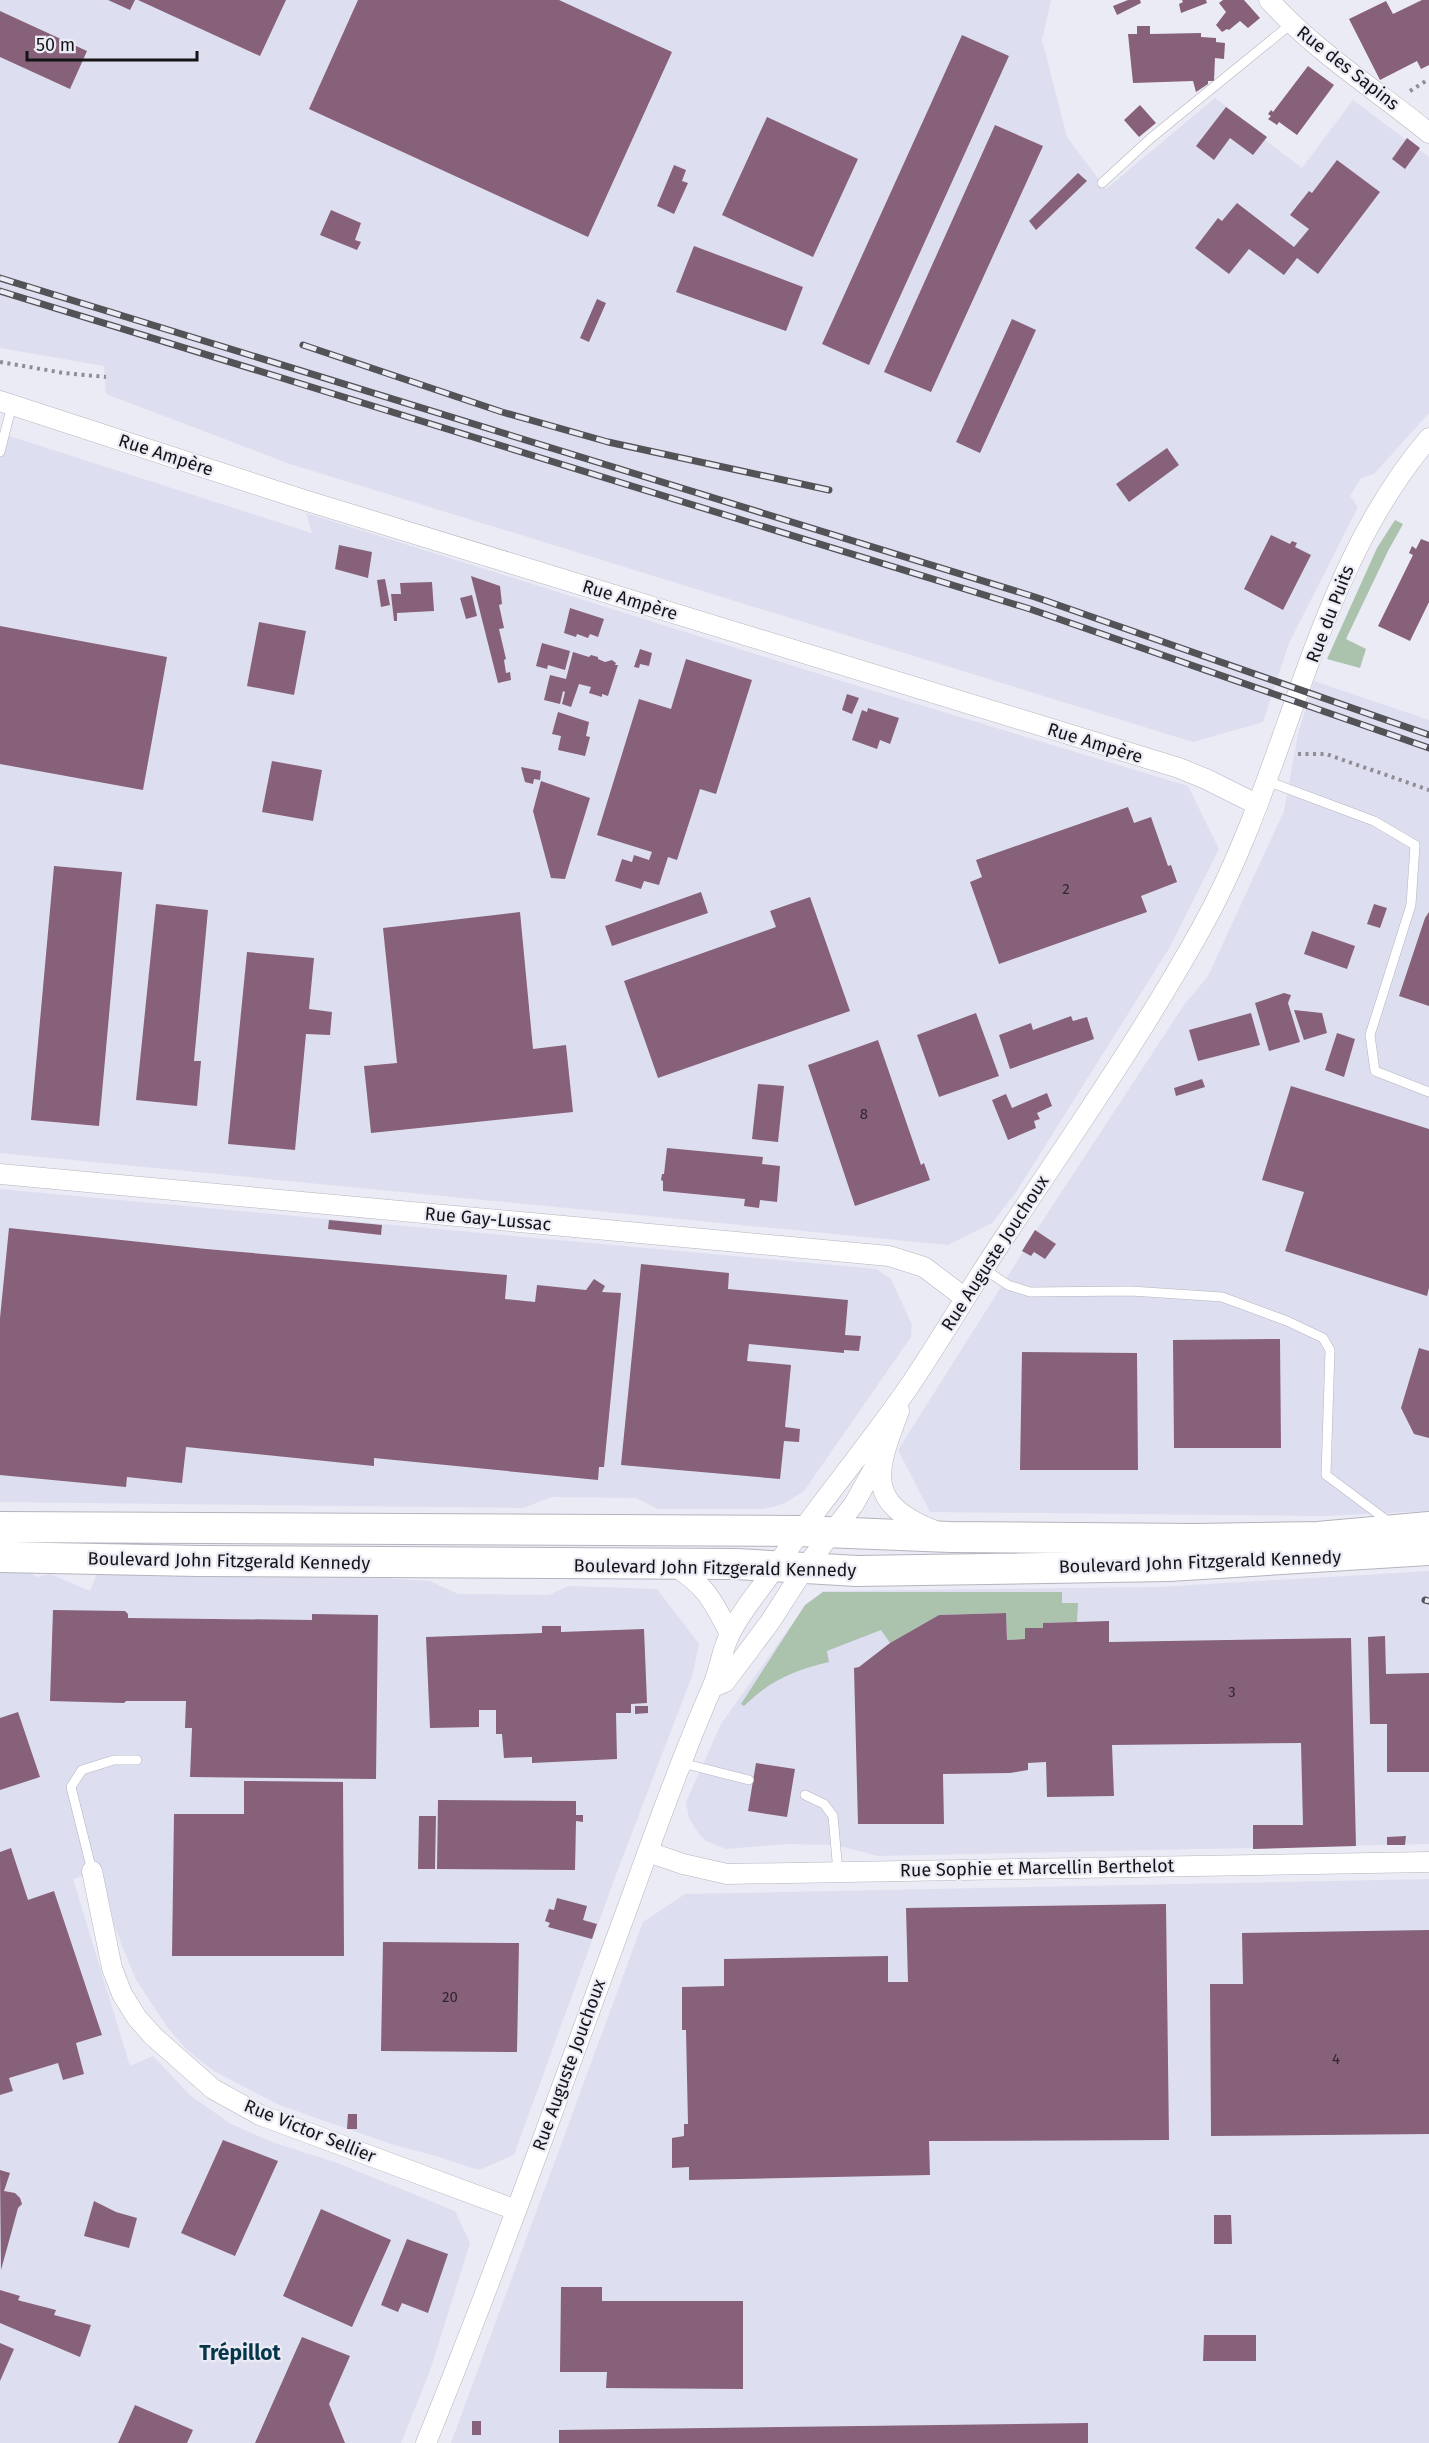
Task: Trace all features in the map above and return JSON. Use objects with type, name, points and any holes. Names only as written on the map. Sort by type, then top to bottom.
[{"type":"main road","name":"Boulevard John Fitzgerald Kennedy","points":[[0,1527],[799,1531],[950,1537],[1229,1538],[1318,1537],[1415,1529]]},
{"type":"main road","name":"Boulevard John Fitzgerald Kennedy","points":[[0,1557],[198,1561],[736,1564],[857,1571],[1169,1566],[1429,1550]]},
{"type":"street","name":"Rue des Sapins","points":[[1269,0],[1291,24],[1334,60],[1429,133]]},
{"type":"street","name":"Rue Ampère","points":[[6,403],[304,500],[1179,768],[1206,778],[1258,805]]},
{"type":"street","name":"Rue du Puits","points":[[1258,805],[1334,598],[1360,541],[1404,471],[1429,438]]},
{"type":"street","name":"Rue Auguste Jouchoux","points":[[426,2443],[516,2210],[648,1852],[713,1687],[730,1634],[799,1531],[907,1388],[964,1298],[1141,1032],[1205,924],[1241,849],[1258,805]]},
{"type":"street","name":"Rue Gay-Lussac","points":[[0,1174],[889,1256],[924,1267],[964,1298]]},
{"type":"street","points":[[907,1388],[884,1450],[879,1482],[890,1505],[898,1513],[916,1524],[950,1537]]},
{"type":"street","name":"Rue Auguste Jouchoux","points":[[713,1687],[725,1682],[775,1614],[804,1569],[854,1504],[884,1450]]},
{"type":"street","points":[[673,1565],[706,1590],[730,1634]]},
{"type":"street","name":"Rue Sophie et Marcellin Berthelot","points":[[648,1852],[683,1864],[727,1874],[1429,1862]]},
{"type":"street","name":"Rue Victor Sellier","points":[[92,1870],[112,1968],[122,1994],[137,2018],[153,2036],[213,2089],[260,2115],[516,2210]]},
{"type":"lane","points":[[1102,183],[1151,138],[1291,24]]},
{"type":"lane","points":[[0,452],[6,403]]},
{"type":"lane","points":[[1267,781],[1374,821],[1414,845],[1411,905],[1370,1035],[1376,1071],[1429,1092]]},
{"type":"lane","points":[[984,1269],[1008,1285],[1030,1292],[1131,1292],[1222,1297],[1287,1321],[1323,1338],[1330,1350],[1326,1475],[1415,1529]]},
{"type":"lane","points":[[92,1870],[71,1787],[82,1770],[114,1760],[136,1760]]},
{"type":"lane","points":[[682,1763],[749,1780]]},
{"type":"lane","points":[[805,1795],[824,1804],[833,1816],[838,1872]]},
{"type":"path","points":[[1401,99],[1429,79]]},
{"type":"path","points":[[0,362],[64,373],[106,377]]},
{"type":"path","points":[[1291,754],[1326,754],[1429,790]]},
{"type":"shaded area","points":[[0,0],[1051,0],[1042,40],[1067,137],[1106,189],[1215,98],[1267,137],[1265,140],[1302,168],[1353,100],[1429,157],[1429,413],[1374,474],[1361,478],[1350,496],[1358,507],[1289,643],[1263,722],[1193,742],[290,464],[106,394],[104,366],[0,348]]},
{"type":"shaded area","points":[[0,433],[312,533],[306,513],[864,688],[1188,786],[1219,849],[1170,947],[1016,1192],[992,1223],[948,1245],[0,1153]]},
{"type":"shaded area","points":[[1314,681],[1429,720],[1429,1511],[1327,1516],[930,1512],[898,1450],[1047,1214],[1184,1005],[1208,976],[1284,811],[1298,734]]},
{"type":"shaded area","points":[[0,1189],[876,1269],[891,1279],[912,1325],[911,1337],[804,1491],[785,1503],[773,1507],[658,1509],[636,1498],[552,1497],[523,1508],[0,1502]]},
{"type":"shaded area","points":[[0,1570],[26,1571],[37,1577],[50,1574],[90,1591],[97,1573],[367,1577],[430,1581],[458,1594],[549,1595],[568,1586],[657,1589],[699,1644],[692,1676],[617,1872],[514,2155],[479,2170],[394,2145],[279,2105],[214,2071],[187,2050],[167,2027],[135,1978],[114,1925],[102,1870],[73,1879],[130,2066],[153,2056],[191,2096],[231,2124],[272,2142],[340,2164],[455,2211],[470,2243],[430,2371],[401,2443],[0,2443]]},
{"type":"shaded area","points":[[1429,1571],[1429,1844],[878,1856],[836,1845],[785,1844],[726,1849],[706,1841],[689,1818],[686,1802],[721,1724],[802,1610],[823,1591],[1158,1587]]},
{"type":"shaded area","points":[[1429,1879],[1429,2443],[451,2443],[643,1922],[685,1894]]},
{"type":"green space","points":[[1395,520],[1403,524],[1346,639],[1366,649],[1360,668],[1327,659],[1377,548]]},
{"type":"green space","points":[[823,1592],[1062,1592],[1062,1603],[1078,1603],[1077,1622],[1043,1623],[1043,1628],[1025,1628],[1025,1639],[1007,1640],[1006,1613],[939,1615],[890,1643],[881,1630],[827,1651],[829,1662],[783,1677],[744,1706],[741,1704],[805,1605]]},
{"type":"building","points":[[108,0],[135,0],[130,10]]},
{"type":"building","points":[[138,0],[286,0],[260,56]]},
{"type":"building","points":[[358,0],[559,0],[672,52],[588,237],[309,109]]},
{"type":"building","points":[[1128,0],[1140,0],[1141,3],[1117,15],[1113,6]]},
{"type":"building","points":[[1182,0],[1206,0],[1207,3],[1181,13],[1179,4],[1183,2]]},
{"type":"building","points":[[1223,0],[1244,0],[1260,18],[1248,28],[1240,21],[1229,30],[1222,32],[1216,25],[1226,12],[1219,3]]},
{"type":"building","points":[[1422,0],[1429,0],[1429,65],[1421,69],[1417,61],[1380,80],[1349,19],[1386,1],[1393,14]]},
{"type":"building","points":[[0,11],[87,51],[70,89],[0,57]]},
{"type":"building","points":[[1137,26],[1150,26],[1150,34],[1201,33],[1201,37],[1216,38],[1216,42],[1225,43],[1224,59],[1215,58],[1214,81],[1208,81],[1208,84],[1196,92],[1193,81],[1133,83],[1128,34],[1137,34]]},
{"type":"building","points":[[962,35],[1009,56],[869,365],[822,344]]},
{"type":"building","points":[[1308,66],[1334,85],[1297,135],[1279,122],[1277,125],[1268,119],[1271,116],[1268,114],[1271,110],[1273,112]]},
{"type":"building","points":[[1140,105],[1156,123],[1139,137],[1124,120]]},
{"type":"building","points":[[1226,107],[1267,137],[1253,155],[1230,138],[1214,160],[1196,146]]},
{"type":"building","points":[[767,117],[858,159],[813,257],[722,215]]},
{"type":"building","points":[[995,125],[1043,146],[931,392],[884,372]]},
{"type":"building","points":[[1407,138],[1420,148],[1405,169],[1392,159]]},
{"type":"building","points":[[1337,160],[1380,192],[1318,274],[1297,258],[1284,275],[1249,249],[1229,274],[1195,248],[1218,218],[1222,221],[1237,203],[1294,247],[1309,229],[1290,215],[1309,191],[1312,193]]},
{"type":"building","points":[[674,165],[686,170],[682,181],[688,183],[674,214],[657,206]]},
{"type":"building","points":[[1078,173],[1087,181],[1036,230],[1029,221]]},
{"type":"building","points":[[331,210],[361,223],[355,240],[361,242],[357,250],[320,235]]},
{"type":"building","points":[[694,246],[803,287],[786,331],[676,292]]},
{"type":"building","points":[[597,299],[606,303],[589,342],[580,338]]},
{"type":"building","points":[[1012,319],[1036,330],[980,453],[956,442]]},
{"type":"building","points":[[1167,448],[1179,465],[1129,502],[1116,484]]},
{"type":"building","points":[[1271,535],[1290,544],[1292,541],[1297,543],[1295,547],[1311,555],[1283,610],[1244,589]]},
{"type":"building","points":[[1421,539],[1429,542],[1429,602],[1410,641],[1378,626],[1413,555],[1409,553],[1412,546],[1416,549]]},
{"type":"building","points":[[339,545],[372,552],[368,578],[335,569]]},
{"type":"building","points":[[471,576],[500,586],[502,604],[499,605],[504,628],[499,629],[506,659],[504,660],[506,673],[510,672],[511,680],[498,683]]},
{"type":"building","points":[[385,579],[390,605],[381,607],[377,580]]},
{"type":"building","points":[[432,582],[434,611],[397,613],[397,621],[394,621],[391,594],[401,594],[400,583]]},
{"type":"building","points":[[472,595],[477,616],[466,619],[460,598]]},
{"type":"building","points":[[570,608],[604,619],[598,637],[590,634],[588,638],[577,634],[576,637],[564,633]]},
{"type":"building","points":[[259,622],[306,631],[294,695],[247,686]]},
{"type":"building","points":[[0,626],[167,657],[143,790],[0,764]]},
{"type":"building","points":[[542,643],[570,651],[565,670],[548,665],[547,669],[536,666]]},
{"type":"building","points":[[640,649],[652,653],[649,666],[640,664],[639,668],[634,667]]},
{"type":"building","points":[[573,652],[598,657],[605,662],[612,660],[616,663],[615,665],[618,665],[608,696],[602,694],[602,697],[589,693],[591,687],[579,684],[571,707],[562,704],[565,692],[563,691],[560,704],[544,700],[550,675],[566,679]]},
{"type":"building","points":[[686,659],[752,680],[716,794],[700,789],[677,860],[668,857],[659,885],[644,881],[641,889],[615,881],[622,859],[632,862],[634,855],[649,860],[652,852],[597,835],[639,699],[671,709]]},
{"type":"building","points":[[847,694],[859,698],[852,714],[842,710]]},
{"type":"building","points":[[868,708],[899,718],[890,744],[880,740],[877,749],[852,740],[862,710],[867,712]]},
{"type":"building","points":[[558,712],[589,722],[586,736],[590,737],[585,756],[558,750],[561,736],[552,734]]},
{"type":"building","points":[[272,761],[322,770],[313,821],[262,812]]},
{"type":"building","points":[[521,767],[541,771],[540,780],[534,779],[533,784],[525,782]]},
{"type":"building","points":[[541,781],[590,798],[565,879],[551,878],[533,811]]},
{"type":"building","points":[[1128,807],[1134,823],[1151,817],[1168,866],[1171,865],[1177,882],[1141,896],[1147,912],[999,964],[970,882],[982,877],[976,860]]},
{"type":"building","points":[[54,866],[122,872],[99,1126],[31,1120]]},
{"type":"building","points":[[701,892],[708,913],[612,946],[605,926]]},
{"type":"building","points":[[810,897],[850,1011],[658,1078],[624,981],[776,927],[770,911]]},
{"type":"building","points":[[156,904],[208,910],[194,1061],[201,1061],[197,1106],[136,1100]]},
{"type":"building","points":[[1374,904],[1387,908],[1380,928],[1367,924]]},
{"type":"building","points":[[520,912],[533,1049],[566,1045],[573,1112],[371,1133],[364,1066],[397,1063],[383,928]]},
{"type":"building","points":[[1429,912],[1429,1006],[1399,996]]},
{"type":"building","points":[[1312,931],[1355,946],[1347,969],[1304,954]]},
{"type":"building","points":[[247,952],[314,958],[309,1009],[332,1012],[330,1035],[306,1034],[295,1150],[228,1144]]},
{"type":"building","points":[[1284,993],[1291,995],[1288,1003],[1300,1042],[1269,1051],[1255,1003]]},
{"type":"building","points":[[1294,1010],[1322,1013],[1327,1033],[1304,1040]]},
{"type":"building","points":[[976,1013],[999,1076],[939,1097],[917,1035]]},
{"type":"building","points":[[1251,1013],[1260,1045],[1198,1061],[1189,1030]]},
{"type":"building","points":[[1071,1016],[1073,1021],[1087,1017],[1094,1039],[1010,1069],[999,1035],[1031,1023],[1033,1030]]},
{"type":"building","points":[[1337,1033],[1355,1039],[1344,1077],[1325,1070]]},
{"type":"building","points":[[878,1040],[921,1165],[924,1163],[930,1180],[855,1206],[808,1065]]},
{"type":"building","points":[[1202,1079],[1205,1087],[1176,1096],[1174,1088]]},
{"type":"building","points":[[758,1084],[784,1086],[778,1142],[752,1139]]},
{"type":"building","points":[[1291,1086],[1429,1129],[1429,1288],[1427,1296],[1285,1251],[1304,1192],[1262,1180]]},
{"type":"building","points":[[1047,1093],[1052,1106],[1037,1113],[1040,1119],[1034,1121],[1036,1128],[1008,1140],[992,1100],[1006,1094],[1012,1108]]},
{"type":"building","points":[[667,1148],[763,1157],[762,1164],[780,1166],[777,1202],[760,1200],[759,1208],[744,1206],[745,1199],[663,1191],[661,1180],[664,1174]]},
{"type":"building","points":[[329,1220],[382,1225],[381,1235],[328,1229]]},
{"type":"building","points":[[9,1228],[206,1249],[507,1275],[505,1299],[535,1302],[537,1285],[586,1290],[594,1279],[605,1286],[602,1292],[621,1293],[604,1467],[599,1467],[598,1480],[374,1458],[374,1466],[186,1447],[182,1483],[127,1477],[126,1487],[0,1475],[0,1318]]},
{"type":"building","points":[[1035,1230],[1056,1244],[1045,1259],[1034,1252],[1031,1256],[1022,1251]]},
{"type":"building","points":[[641,1264],[729,1273],[728,1289],[848,1300],[845,1335],[861,1336],[859,1351],[844,1350],[844,1353],[749,1344],[747,1361],[791,1365],[785,1427],[800,1429],[799,1442],[784,1441],[780,1479],[621,1465]]},
{"type":"building","points":[[1280,1339],[1281,1448],[1174,1448],[1173,1340]]},
{"type":"building","points":[[1419,1348],[1429,1351],[1429,1438],[1414,1434],[1401,1408]]},
{"type":"building","points":[[1022,1352],[1137,1353],[1138,1470],[1020,1470]]},
{"type":"building","points":[[53,1610],[125,1611],[128,1618],[312,1620],[312,1614],[378,1615],[376,1779],[190,1777],[192,1728],[185,1728],[186,1701],[126,1701],[124,1703],[50,1701]]},
{"type":"building","points":[[1006,1613],[1007,1640],[1025,1639],[1025,1628],[1043,1628],[1043,1623],[1109,1621],[1109,1642],[1351,1638],[1356,1846],[1253,1849],[1253,1825],[1303,1825],[1301,1743],[1112,1745],[1114,1796],[1047,1797],[1046,1762],[1028,1763],[1028,1770],[1010,1773],[943,1774],[944,1824],[858,1824],[854,1668],[859,1667],[890,1643],[939,1615]]},
{"type":"building","points":[[542,1626],[561,1626],[561,1632],[644,1629],[647,1703],[631,1704],[631,1713],[616,1713],[617,1759],[532,1763],[532,1757],[504,1758],[502,1734],[496,1734],[496,1710],[479,1710],[479,1727],[430,1728],[426,1637],[542,1633]]},
{"type":"building","points":[[1385,1636],[1386,1674],[1429,1673],[1429,1772],[1387,1772],[1387,1724],[1370,1724],[1368,1637]]},
{"type":"building","points":[[635,1706],[648,1706],[648,1713],[635,1714]]},
{"type":"building","points":[[18,1712],[40,1777],[0,1790],[0,1718]]},
{"type":"building","points":[[756,1763],[795,1769],[787,1817],[748,1811]]},
{"type":"building","points":[[244,1781],[343,1782],[344,1956],[172,1956],[174,1814],[244,1814]]},
{"type":"building","points":[[438,1800],[576,1801],[576,1815],[583,1815],[583,1822],[576,1821],[575,1870],[437,1869]]},
{"type":"building","points":[[419,1816],[436,1816],[435,1869],[418,1869]]},
{"type":"building","points":[[1406,1836],[1405,1845],[1387,1845],[1387,1837]]},
{"type":"building","points":[[11,1848],[28,1900],[54,1891],[102,2035],[76,2043],[84,2074],[63,2080],[58,2063],[9,2078],[13,2091],[0,2095],[0,1852]]},
{"type":"building","points":[[557,1898],[587,1906],[583,1920],[597,1924],[592,1939],[548,1927],[550,1923],[545,1921],[549,1909],[554,1910]]},
{"type":"building","points":[[1166,1904],[1169,2140],[929,2141],[930,2175],[689,2180],[689,2167],[672,2168],[672,2138],[684,2136],[684,2124],[688,2124],[686,2030],[682,2030],[682,1987],[724,1986],[724,1959],[888,1956],[888,1982],[908,1982],[906,1908]]},
{"type":"building","points":[[1429,1930],[1429,2134],[1211,2136],[1210,1984],[1243,1984],[1242,1933]]},
{"type":"building","points":[[383,1942],[519,1943],[517,2052],[381,2051]]},
{"type":"building","points":[[348,2114],[357,2114],[357,2129],[347,2129]]},
{"type":"building","points":[[223,2140],[278,2161],[235,2256],[181,2233]]},
{"type":"building","points":[[0,2170],[10,2173],[4,2191],[15,2193],[22,2204],[18,2208],[1,2270]]},
{"type":"building","points":[[94,2201],[116,2212],[137,2218],[129,2248],[84,2236]]},
{"type":"building","points":[[321,2209],[391,2240],[352,2327],[283,2296]]},
{"type":"building","points":[[1214,2215],[1231,2215],[1232,2244],[1214,2244]]},
{"type":"building","points":[[407,2239],[448,2254],[428,2313],[402,2303],[398,2312],[381,2305]]},
{"type":"building","points":[[561,2287],[602,2287],[602,2301],[743,2301],[743,2389],[606,2388],[607,2372],[560,2372]]},
{"type":"building","points":[[0,2290],[20,2296],[18,2300],[56,2310],[54,2315],[91,2325],[80,2357],[0,2323]]},
{"type":"building","points":[[1204,2335],[1256,2335],[1256,2361],[1203,2361]]},
{"type":"building","points":[[302,2337],[350,2356],[329,2404],[345,2443],[255,2443]]},
{"type":"building","points":[[0,2343],[14,2349],[0,2381]]},
{"type":"building","points":[[135,2405],[193,2430],[187,2443],[118,2443]]},
{"type":"building","points":[[472,2421],[481,2421],[481,2435],[472,2435]]},
{"type":"building","points":[[1088,2423],[1088,2443],[559,2443],[559,2430]]},
{"type":"railway","points":[[0,278],[1035,597],[1429,735]]},
{"type":"railway","points":[[0,291],[1030,609],[1429,748]]},
{"type":"railway","points":[[303,345],[502,412],[608,442],[829,490]]},
{"type":"railway","points":[[1425,1600],[1429,1601]]},
{"type":"district","name":"Trépillot","points":[[240,2353]]}]
